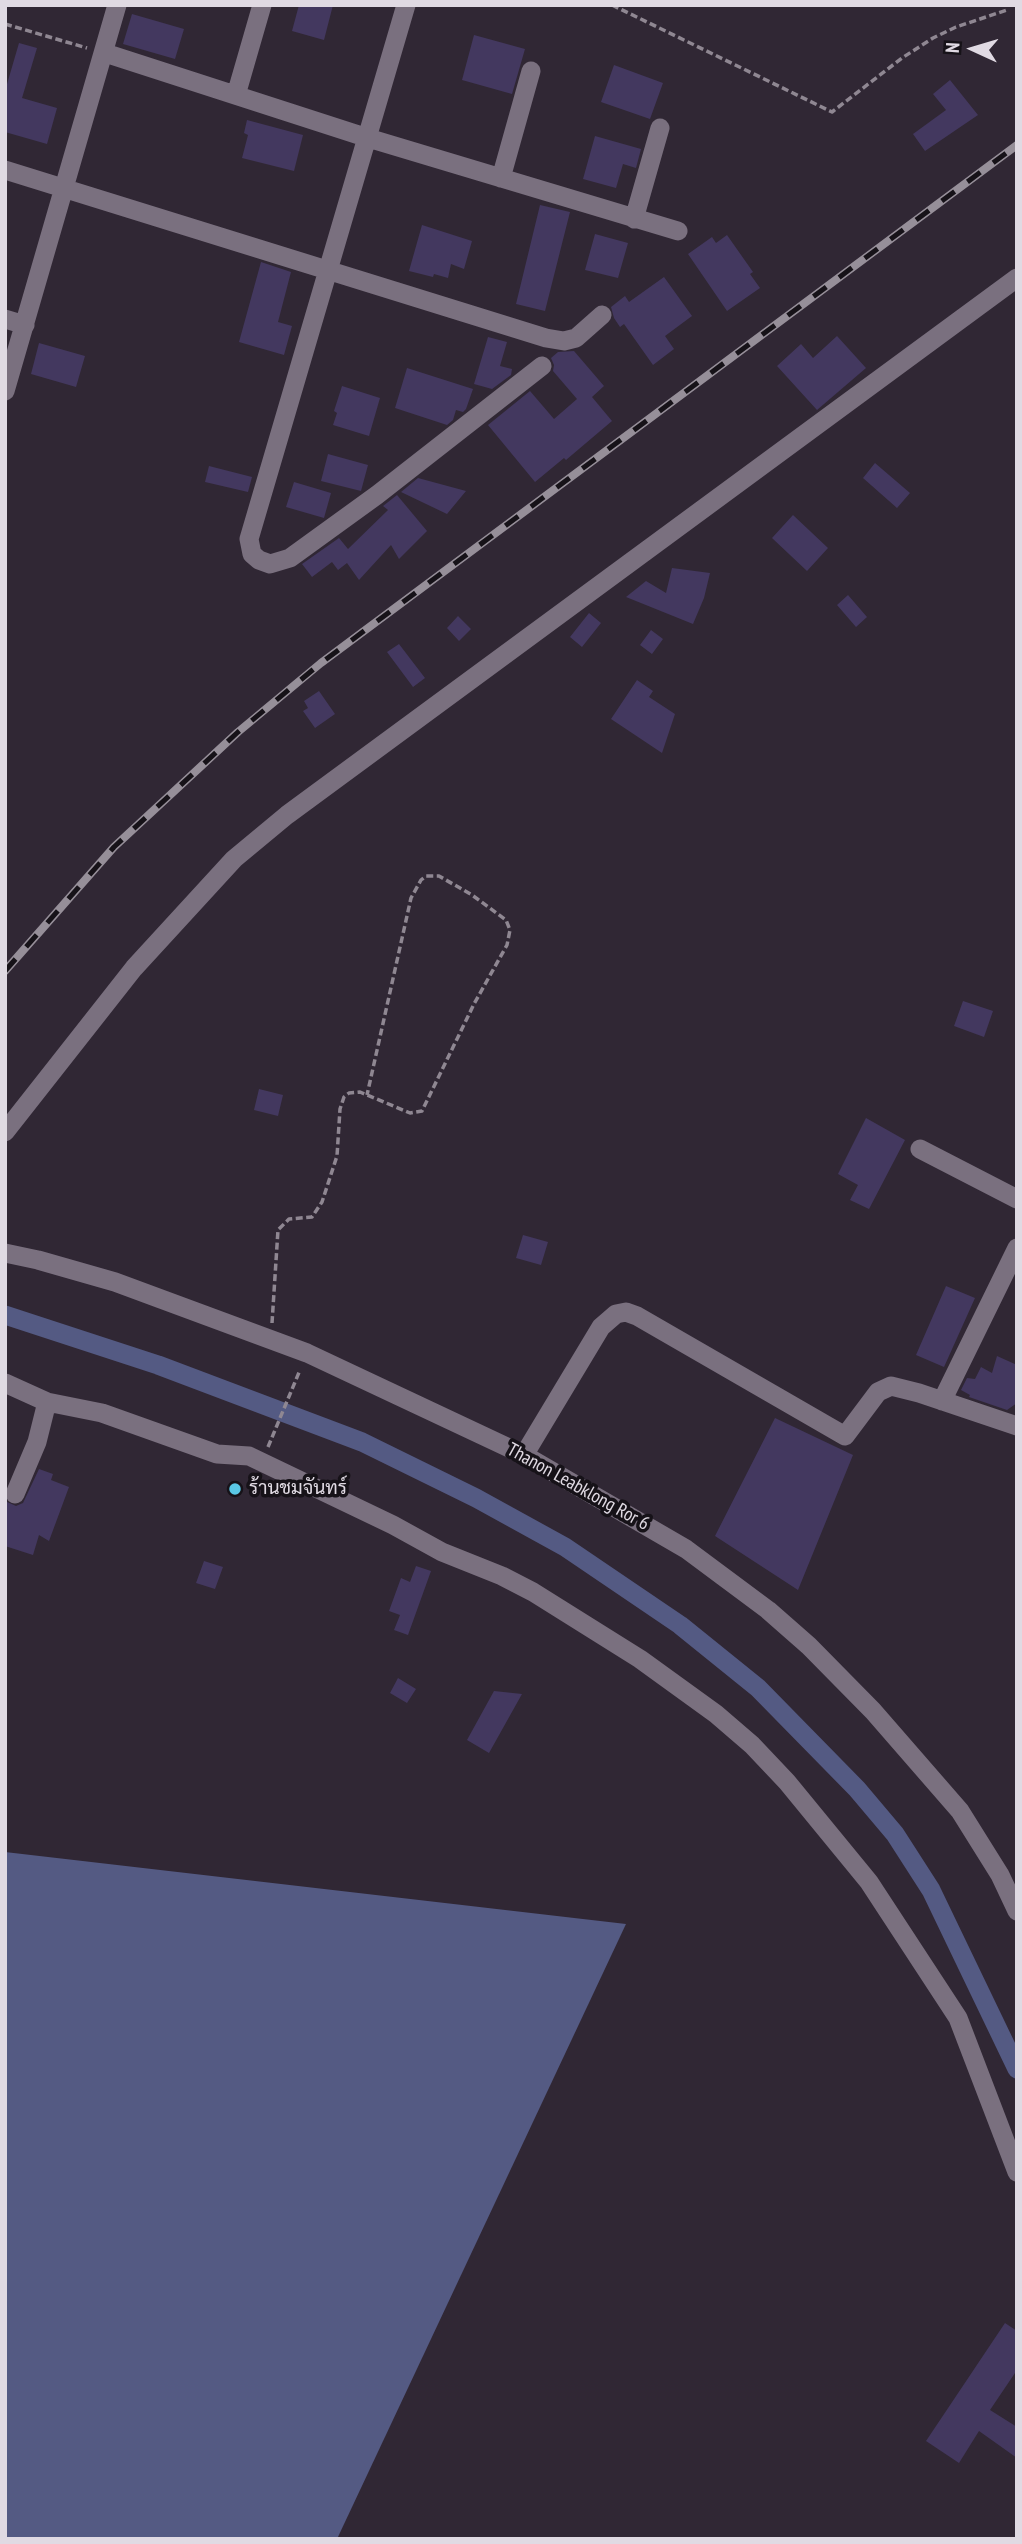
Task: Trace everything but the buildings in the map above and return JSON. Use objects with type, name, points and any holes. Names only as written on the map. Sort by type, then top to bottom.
[{"type":"street","points":[[5,391],[117,5]]},
{"type":"street","points":[[236,95],[262,5]]},
{"type":"street","points":[[406,5],[249,540],[251,554],[263,562],[276,564],[290,558],[377,495],[542,366]]},
{"type":"street","points":[[105,53],[368,138],[678,231]]},
{"type":"street","points":[[501,178],[531,71]]},
{"type":"street","points":[[634,219],[660,128]]},
{"type":"street","points":[[5,170],[551,339],[568,340],[580,337],[602,315]]},
{"type":"street","points":[[5,1132],[134,968],[234,859],[286,815],[1017,278]]},
{"type":"street","points":[[5,319],[25,325]]},
{"type":"street","points":[[919,1149],[1017,1199]]},
{"type":"street","points":[[942,1401],[1017,1248]]},
{"type":"street","name":"Thanon Leabklong Ror 6","points":[[5,1253],[115,1282],[307,1353],[524,1455],[687,1549],[809,1646],[873,1711],[960,1811],[1000,1875],[1017,1911]]},
{"type":"street","points":[[524,1455],[601,1327],[608,1318],[625,1312],[637,1316],[845,1436],[874,1397],[884,1388],[897,1386],[1017,1426]]},
{"type":"street","points":[[5,1384],[47,1402],[102,1413],[217,1454],[249,1456],[381,1519],[442,1552],[502,1576],[533,1592],[640,1659],[716,1714],[752,1745],[788,1782],[876,1893],[958,2018],[1017,2172]]},
{"type":"street","points":[[15,1494],[37,1442],[47,1402]]},
{"type":"path","points":[[612,5],[832,112],[902,58],[933,38],[956,27],[1007,10]]},
{"type":"path","points":[[5,24],[105,53]]},
{"type":"path","points":[[267,1338],[273,1314],[278,1230],[289,1219],[313,1217],[316,1214],[337,1156],[342,1103],[349,1093],[367,1095],[410,1114],[422,1111],[474,1004],[507,945],[510,930],[506,920],[472,895],[439,876],[426,876],[411,898],[367,1095]]},
{"type":"path","points":[[277,1428],[307,1353]]},
{"type":"water","points":[[5,1852],[626,1924],[337,2539],[5,2539]]},
{"type":"waterway","points":[[5,1315],[158,1365],[362,1442],[476,1498],[565,1547],[680,1625],[758,1688],[857,1789],[895,1834],[931,1890],[1017,2069]]},
{"type":"railway","points":[[5,971],[114,847],[238,732],[321,663],[1017,145]]},
{"type":"place","name":"ร้านชมจันทร์","points":[[235,1489]]}]
